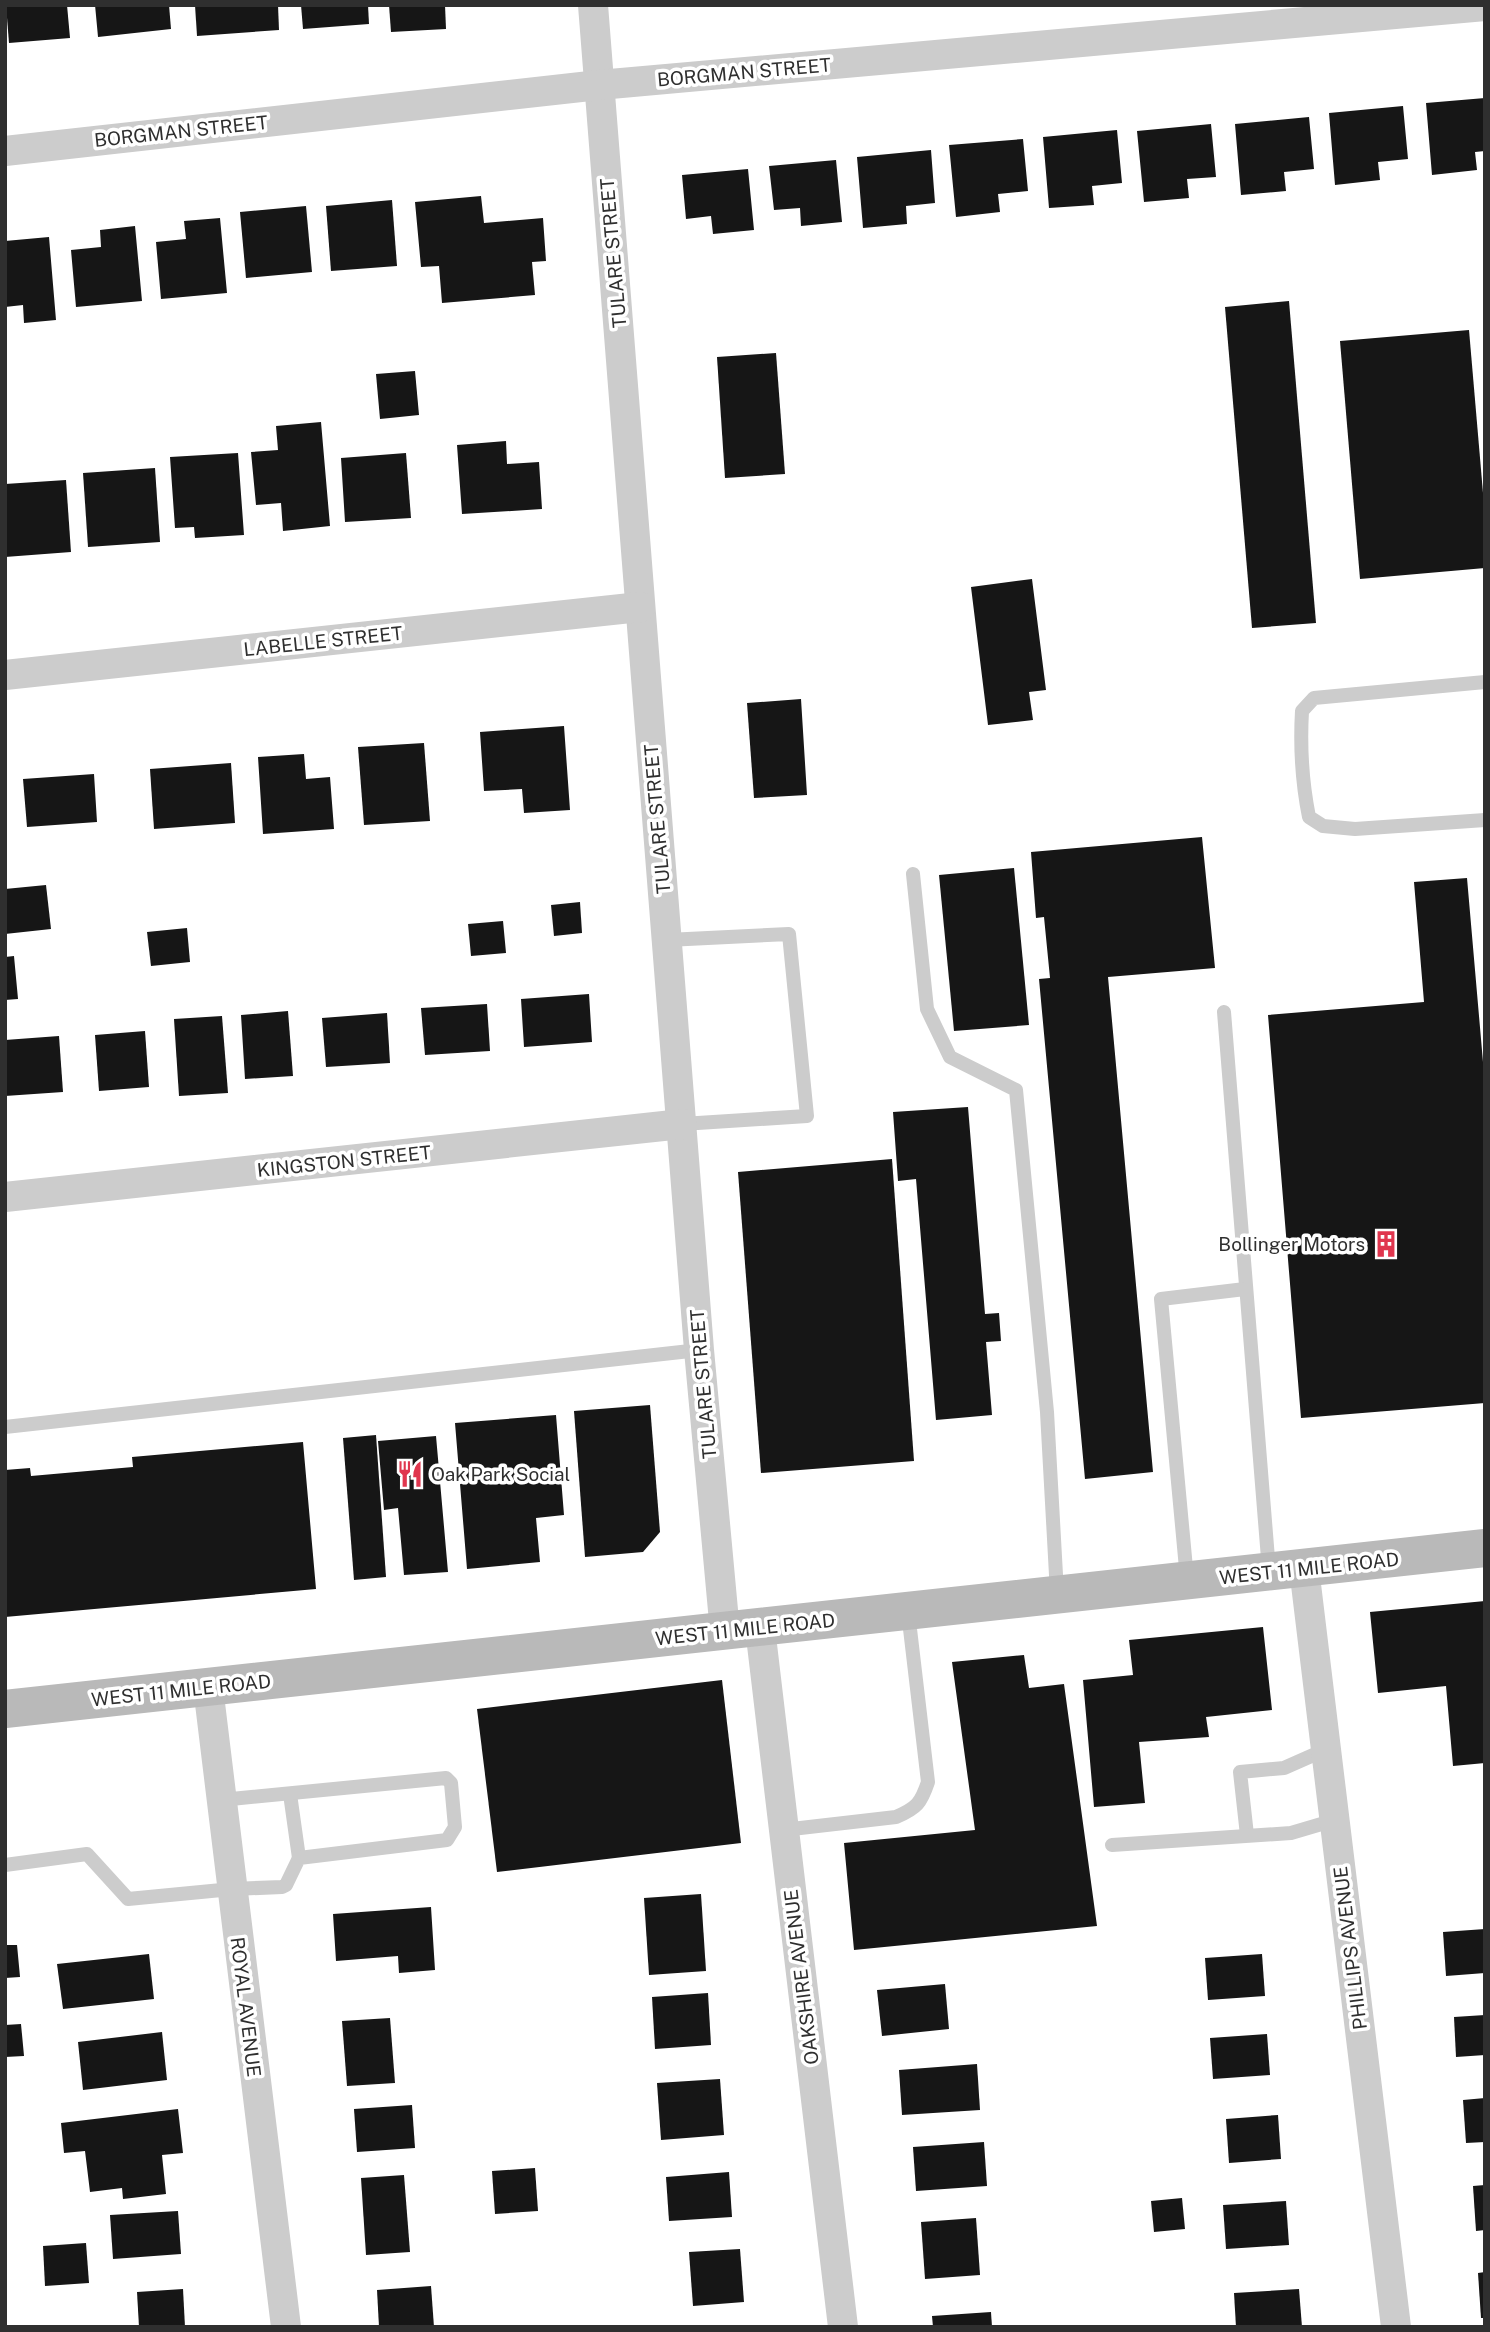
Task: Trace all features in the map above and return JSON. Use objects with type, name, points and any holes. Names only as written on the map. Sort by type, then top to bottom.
[{"type":"main road","name":"WEST 11 MILE ROAD","points":[[5,1709],[1485,1548]]},
{"type":"street","name":"TULARE STREET","points":[[593,5],[699,1350],[743,1630]]},
{"type":"street","name":"BORGMAN STREET","points":[[5,151],[599,85],[1485,6]]},
{"type":"street","name":"LABELLE STREET","points":[[5,675],[640,607]]},
{"type":"street","name":"KINGSTON STREET","points":[[5,1197],[682,1124]]},
{"type":"street","name":"PHILLIPS AVENUE","points":[[1287,1570],[1327,1749],[1396,2327]]},
{"type":"street","name":"OAKSHIRE AVENUE","points":[[743,1630],[783,1830],[843,2327]]},
{"type":"street","name":"ROYAL AVENUE","points":[[208,1687],[286,2327]]},
{"type":"lane","points":[[1485,682],[1314,698],[1302,711],[1300,736],[1309,817],[1323,826],[1355,828],[1485,820]]},
{"type":"lane","points":[[913,874],[928,1009],[950,1057],[1016,1090],[1047,1412],[1057,1595]]},
{"type":"lane","points":[[667,940],[789,933],[807,1116],[682,1124]]},
{"type":"lane","points":[[1224,1012],[1245,1289],[1287,1570]]},
{"type":"lane","points":[[1187,1580],[1161,1299],[1245,1289]]},
{"type":"lane","points":[[5,1427],[699,1350]]},
{"type":"lane","points":[[783,1830],[896,1816],[913,1810],[923,1798],[928,1782],[908,1611]]},
{"type":"lane","points":[[1247,1835],[1240,1772],[1284,1768],[1327,1749]]},
{"type":"lane","points":[[221,1800],[438,1777],[446,1777],[452,1783],[455,1827],[447,1840],[299,1858]]},
{"type":"lane","points":[[5,1865],[87,1854],[128,1899],[282,1887],[286,1885],[299,1858],[290,1794]]},
{"type":"lane","points":[[1112,1846],[1291,1833],[1335,1821]]},
{"type":"building","points":[[6,5],[67,5],[70,38],[9,43]]},
{"type":"building","points":[[95,5],[169,5],[171,29],[98,37]]},
{"type":"building","points":[[195,5],[278,5],[279,30],[197,36]]},
{"type":"building","points":[[301,5],[368,5],[369,24],[303,29]]},
{"type":"building","points":[[389,5],[445,5],[446,29],[391,32]]},
{"type":"building","points":[[1485,98],[1485,151],[1475,152],[1477,170],[1432,175],[1426,103]]},
{"type":"building","points":[[1403,106],[1408,159],[1378,162],[1380,180],[1335,185],[1329,113]]},
{"type":"building","points":[[1309,117],[1314,169],[1284,172],[1286,191],[1241,195],[1235,124]]},
{"type":"building","points":[[1211,124],[1216,177],[1187,179],[1189,198],[1144,202],[1137,131]]},
{"type":"building","points":[[1117,130],[1122,183],[1092,186],[1094,205],[1049,208],[1043,137]]},
{"type":"building","points":[[1023,139],[1028,191],[998,194],[1000,212],[956,217],[949,145]]},
{"type":"building","points":[[931,150],[935,203],[906,206],[907,224],[863,228],[857,157]]},
{"type":"building","points":[[836,160],[842,222],[801,226],[800,208],[774,210],[769,166]]},
{"type":"building","points":[[748,169],[754,230],[713,234],[711,216],[686,219],[682,175]]},
{"type":"building","points":[[481,196],[484,223],[543,218],[546,261],[532,262],[535,295],[442,303],[439,266],[421,267],[415,202]]},
{"type":"building","points":[[392,200],[397,266],[331,271],[326,206]]},
{"type":"building","points":[[306,206],[312,272],[246,278],[240,212]]},
{"type":"building","points":[[220,218],[227,293],[161,299],[156,242],[186,239],[184,221]]},
{"type":"building","points":[[135,226],[142,301],[76,307],[71,250],[101,247],[100,230]]},
{"type":"building","points":[[49,237],[56,320],[24,323],[23,305],[5,307],[5,241]]},
{"type":"building","points":[[1289,301],[1316,623],[1252,628],[1225,307]]},
{"type":"building","points":[[1469,330],[1485,516],[1485,568],[1360,579],[1340,341]]},
{"type":"building","points":[[776,353],[785,474],[725,478],[717,357]]},
{"type":"building","points":[[415,371],[419,415],[380,419],[376,374]]},
{"type":"building","points":[[321,422],[330,526],[283,531],[281,503],[256,505],[251,452],[278,450],[276,426]]},
{"type":"building","points":[[506,441],[507,464],[539,462],[542,509],[462,514],[457,445]]},
{"type":"building","points":[[238,453],[244,535],[195,538],[194,527],[175,528],[170,457]]},
{"type":"building","points":[[406,453],[411,518],[345,522],[341,458]]},
{"type":"building","points":[[155,468],[160,542],[88,547],[83,473]]},
{"type":"building","points":[[66,480],[71,552],[5,557],[5,484]]},
{"type":"building","points":[[1032,579],[1046,690],[1029,692],[1033,720],[988,725],[971,587]]},
{"type":"building","points":[[801,699],[807,795],[754,798],[747,703]]},
{"type":"building","points":[[564,726],[570,810],[524,813],[522,789],[484,791],[480,732]]},
{"type":"building","points":[[424,743],[430,821],[364,825],[358,747]]},
{"type":"building","points":[[304,754],[306,779],[330,777],[334,829],[263,834],[258,757]]},
{"type":"building","points":[[231,763],[235,823],[154,829],[150,769]]},
{"type":"building","points":[[94,774],[97,822],[27,827],[23,779]]},
{"type":"building","points":[[1202,837],[1215,968],[1108,977],[1153,1472],[1085,1479],[1039,979],[1050,978],[1044,917],[1036,918],[1031,852]]},
{"type":"building","points":[[1014,868],[1029,1025],[954,1031],[939,875]]},
{"type":"building","name":"Bollinger Motors","points":[[1467,878],[1485,1085],[1485,1403],[1301,1418],[1268,1015],[1424,1002],[1414,882]]},
{"type":"building","points":[[46,885],[51,929],[5,934],[5,889]]},
{"type":"building","points":[[580,902],[582,933],[554,936],[551,905]]},
{"type":"building","points":[[503,921],[506,953],[471,956],[468,924]]},
{"type":"building","points":[[187,928],[190,962],[151,966],[147,932]]},
{"type":"building","points":[[14,956],[18,999],[5,1000],[5,957]]},
{"type":"building","points":[[589,994],[592,1042],[524,1047],[521,999]]},
{"type":"building","points":[[487,1004],[490,1051],[425,1055],[421,1008]]},
{"type":"building","points":[[288,1011],[293,1076],[245,1079],[241,1015]]},
{"type":"building","points":[[387,1013],[390,1063],[326,1067],[322,1018]]},
{"type":"building","points":[[222,1016],[228,1093],[179,1096],[174,1019]]},
{"type":"building","points":[[145,1031],[149,1087],[99,1091],[95,1035]]},
{"type":"building","points":[[59,1036],[63,1092],[5,1096],[5,1040]]},
{"type":"building","points":[[968,1107],[985,1314],[999,1313],[1001,1341],[986,1342],[992,1415],[936,1420],[916,1179],[898,1181],[893,1112]]},
{"type":"building","points":[[892,1159],[914,1461],[761,1473],[738,1172]]},
{"type":"building","points":[[650,1405],[660,1532],[643,1552],[585,1557],[574,1411]]},
{"type":"building","points":[[556,1415],[564,1515],[536,1518],[540,1562],[467,1569],[455,1423]]},
{"type":"building","points":[[376,1435],[386,1577],[354,1580],[343,1438]]},
{"type":"building","name":"Oak Park Social","points":[[436,1436],[448,1572],[404,1575],[398,1508],[384,1510],[378,1441]]},
{"type":"building","points":[[303,1442],[316,1589],[5,1617],[5,1470],[30,1468],[31,1476],[133,1467],[132,1457]]},
{"type":"building","points":[[1485,1601],[1485,1763],[1453,1766],[1446,1686],[1378,1693],[1370,1612]]},
{"type":"building","points":[[1263,1627],[1272,1710],[1206,1717],[1209,1737],[1139,1742],[1145,1803],[1094,1807],[1083,1680],[1133,1675],[1129,1640]]},
{"type":"building","points":[[1024,1655],[1029,1688],[1064,1684],[1097,1926],[854,1950],[844,1843],[975,1830],[952,1662]]},
{"type":"building","points":[[722,1680],[741,1843],[497,1872],[477,1709]]},
{"type":"building","points":[[701,1894],[706,1971],[649,1975],[644,1898]]},
{"type":"building","points":[[431,1907],[435,1970],[399,1973],[398,1956],[336,1961],[333,1914]]},
{"type":"building","points":[[1485,1929],[1485,1973],[1446,1976],[1443,1932]]},
{"type":"building","points":[[5,1945],[17,1945],[20,1977],[5,1978]]},
{"type":"building","points":[[149,1954],[154,1999],[63,2009],[57,1964]]},
{"type":"building","points":[[1262,1954],[1265,1996],[1208,2000],[1205,1958]]},
{"type":"building","points":[[945,1984],[949,2029],[882,2036],[877,1990]]},
{"type":"building","points":[[708,1993],[711,2045],[655,2049],[652,1997]]},
{"type":"building","points":[[1485,2015],[1485,2055],[1456,2057],[1454,2017]]},
{"type":"building","points":[[390,2018],[395,2083],[347,2086],[342,2021]]},
{"type":"building","points":[[21,2024],[24,2056],[5,2057],[5,2025]]},
{"type":"building","points":[[162,2032],[167,2080],[83,2090],[78,2042]]},
{"type":"building","points":[[1267,2034],[1270,2075],[1213,2079],[1210,2038]]},
{"type":"building","points":[[977,2064],[980,2110],[902,2115],[899,2070]]},
{"type":"building","points":[[720,2079],[724,2135],[661,2140],[657,2083]]},
{"type":"building","points":[[1485,2098],[1485,2142],[1466,2143],[1463,2100]]},
{"type":"building","points":[[412,2105],[415,2148],[357,2152],[354,2109]]},
{"type":"building","points":[[178,2109],[183,2153],[162,2155],[166,2194],[123,2199],[122,2188],[90,2192],[85,2151],[64,2153],[61,2123]]},
{"type":"building","points":[[1278,2115],[1281,2159],[1229,2163],[1226,2119]]},
{"type":"building","points":[[984,2142],[987,2186],[916,2191],[913,2147]]},
{"type":"building","points":[[535,2168],[538,2211],[495,2214],[492,2171]]},
{"type":"building","points":[[729,2172],[732,2217],[669,2221],[666,2177]]},
{"type":"building","points":[[404,2175],[410,2252],[366,2255],[361,2178]]},
{"type":"building","points":[[1485,2185],[1485,2230],[1476,2231],[1473,2186]]},
{"type":"building","points":[[1182,2198],[1185,2229],[1154,2232],[1151,2201]]},
{"type":"building","points":[[1286,2201],[1289,2245],[1226,2249],[1223,2205]]},
{"type":"building","points":[[178,2211],[181,2254],[113,2259],[110,2215]]},
{"type":"building","points":[[976,2218],[980,2275],[925,2279],[921,2222]]},
{"type":"building","points":[[86,2243],[89,2283],[45,2286],[43,2246]]},
{"type":"building","points":[[740,2249],[744,2302],[693,2306],[689,2252]]},
{"type":"building","points":[[1485,2272],[1485,2318],[1481,2318],[1478,2273]]},
{"type":"building","points":[[431,2286],[434,2327],[379,2327],[377,2290]]},
{"type":"building","points":[[183,2289],[185,2327],[139,2327],[137,2292]]},
{"type":"building","points":[[1299,2289],[1302,2327],[1236,2327],[1234,2293]]},
{"type":"building","points":[[991,2312],[992,2327],[933,2327],[932,2316]]},
{"type":"place","name":"Bollinger Motors","points":[[1386,1244]]},
{"type":"place","name":"Oak Park Social","points":[[410,1474]]}]
